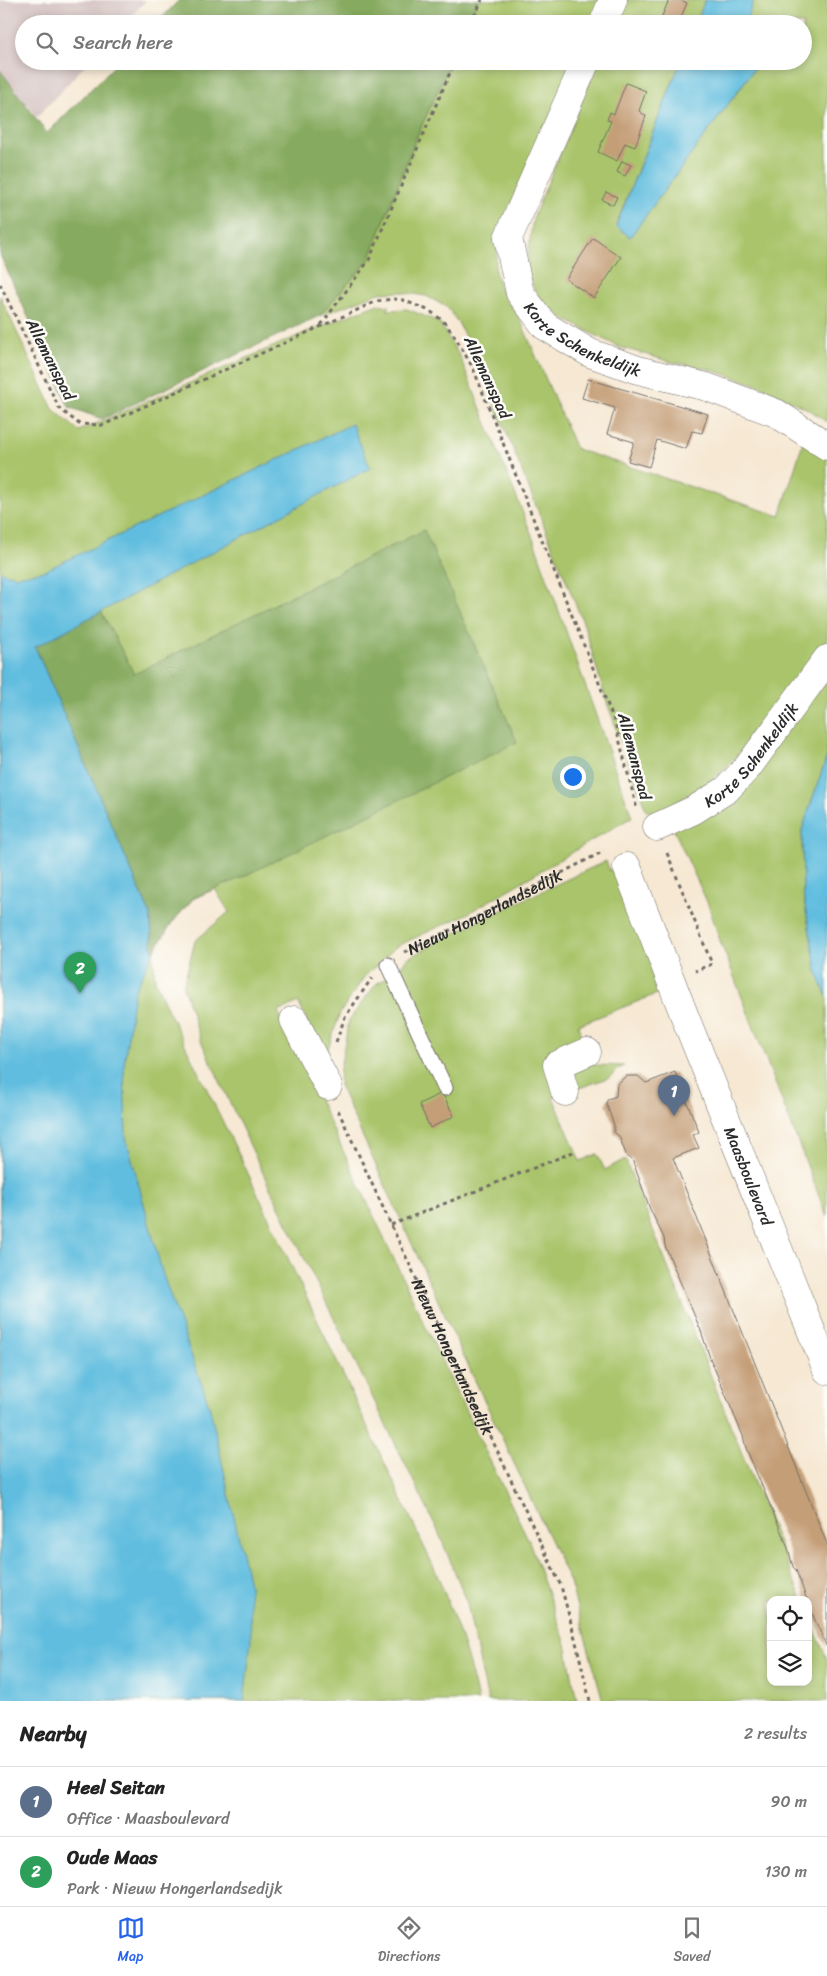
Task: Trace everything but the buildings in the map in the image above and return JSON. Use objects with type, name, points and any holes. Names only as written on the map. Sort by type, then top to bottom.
[{"type":"street","points":[[606,15],[613,0]]},
{"type":"street","name":"Korte Schenkeldijk","points":[[582,70],[508,238],[520,293],[545,326],[590,353],[638,370],[707,387],[776,413],[827,446]]},
{"type":"street","name":"Korte Schenkeldijk","points":[[647,820],[694,810],[726,790],[748,767],[827,660]]},
{"type":"street","name":"Maasboulevard","points":[[619,857],[672,981],[827,1370]]},
{"type":"street","points":[[294,1020],[328,1086]]},
{"type":"street","points":[[566,1092],[557,1065],[587,1052]]},
{"type":"lane","points":[[388,964],[445,1088]]},
{"type":"path","points":[[475,15],[482,0]]},
{"type":"path","points":[[320,326],[369,260],[451,70]]},
{"type":"path","name":"Allemanspad","points":[[0,284],[59,408],[79,424],[103,425],[377,300],[394,299],[416,304],[430,310],[443,321],[454,335],[484,393],[615,723],[647,820]]},
{"type":"path","points":[[647,820],[712,964],[672,981]]},
{"type":"path","name":"Nieuw Hongerlandsedijk","points":[[345,1017],[371,980],[403,952],[467,922],[619,857]]},
{"type":"path","name":"Nieuw Hongerlandsedijk","points":[[328,1086],[391,1225],[561,1586],[590,1701]]},
{"type":"path","points":[[391,1225],[576,1151]]},
{"type":"shaded area","points":[[0,0],[146,0],[132,15],[15,15],[15,70],[81,70],[37,117],[0,70]]},
{"type":"green space","points":[[179,0],[478,0],[471,15],[165,15]]},
{"type":"green space","points":[[478,0],[603,0],[596,15],[471,15]]},
{"type":"green space","points":[[626,0],[705,0],[699,15],[619,15]]},
{"type":"green space","points":[[754,0],[827,0],[827,422],[810,410],[758,385],[708,369],[672,362],[619,347],[564,319],[538,298],[526,269],[533,218],[595,70],[677,70],[616,225],[630,237],[753,70],[812,70],[812,15],[748,15]]},
{"type":"green space","points":[[0,70],[47,133],[110,70],[447,70],[416,138],[369,260],[319,316],[102,419],[69,407],[0,255]]},
{"type":"green space","points":[[447,70],[571,70],[499,236],[495,271],[502,294],[519,317],[576,449],[780,516],[804,439],[827,455],[827,640],[766,723],[731,762],[710,782],[656,814],[646,810],[606,700],[584,625],[484,377],[459,324],[447,307],[426,296],[401,292],[379,293],[319,316],[369,260],[416,138]]},
{"type":"green space","points":[[0,296],[53,409],[79,431],[316,328],[378,304],[389,306],[387,310],[407,309],[439,322],[460,357],[533,538],[632,817],[467,914],[397,946],[365,976],[340,1013],[325,1058],[298,1002],[278,1012],[445,1368],[529,1541],[566,1644],[577,1701],[488,1701],[466,1599],[437,1529],[270,1188],[201,1041],[183,987],[195,941],[229,912],[215,889],[193,899],[171,924],[153,953],[155,980],[437,1574],[460,1637],[478,1701],[0,1701]]},
{"type":"green space","points":[[424,530],[517,742],[234,881],[193,898],[171,924],[153,953],[150,914],[35,647],[101,611],[134,674]]},
{"type":"green space","points":[[827,682],[827,756],[802,830],[803,894],[817,972],[827,997],[827,1217],[719,938],[708,904],[674,830]]},
{"type":"green space","points":[[606,861],[610,871],[615,869],[667,990],[578,1025],[594,1065],[624,1066],[615,1071],[611,1077],[553,1097],[580,1161],[597,1154],[605,1170],[625,1159],[800,1596],[767,1596],[767,1686],[812,1686],[812,1623],[827,1659],[827,1701],[603,1701],[570,1582],[339,1085],[349,1020],[376,984],[399,970],[406,959],[468,926]]},
{"type":"water","points":[[705,0],[754,0],[748,15],[699,15]]},
{"type":"water","points":[[677,70],[753,70],[630,237],[616,226]]},
{"type":"water","points":[[352,424],[370,468],[35,647],[150,914],[153,953],[134,992],[124,1066],[126,1137],[163,1275],[210,1408],[249,1584],[251,1640],[244,1701],[0,1701],[0,572],[17,576],[44,571]]},
{"type":"water","points":[[827,756],[827,997],[817,972],[803,894],[802,830]]},
{"type":"place","name":"Oude Maas","points":[[80,993]]},
{"type":"place","name":"Heel Seitan","points":[[674,1116]]}]
